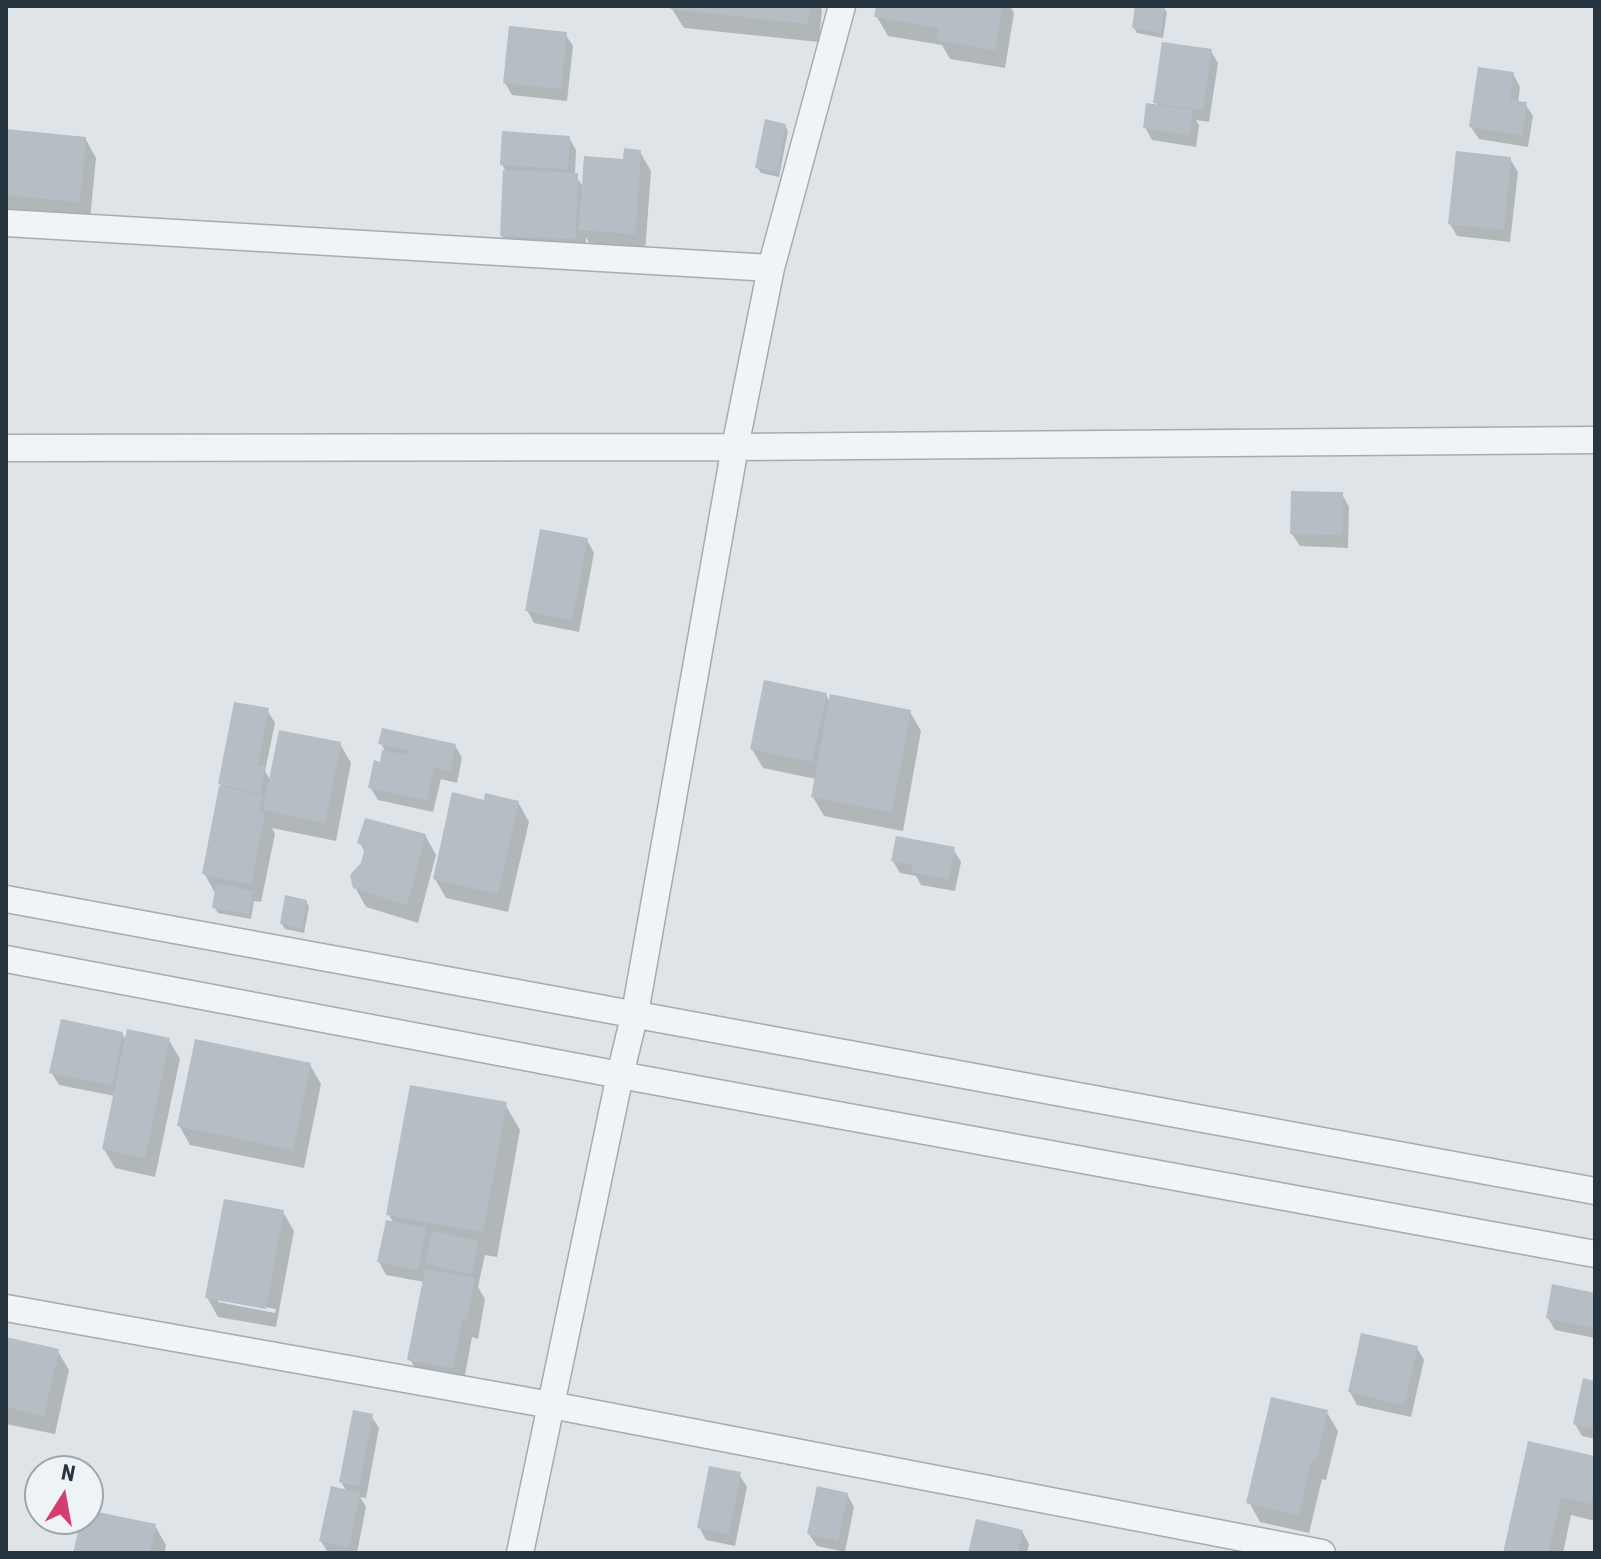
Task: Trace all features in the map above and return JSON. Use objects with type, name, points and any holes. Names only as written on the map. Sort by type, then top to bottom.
[{"type":"street","points":[[520,1553],[635,1013],[735,447],[771,268],[842,6]]},
{"type":"street","points":[[6,223],[771,268]]},
{"type":"street","points":[[6,448],[735,447],[1595,440]]},
{"type":"street","points":[[6,899],[1595,1191]]},
{"type":"street","points":[[6,959],[1595,1254]]},
{"type":"street","points":[[6,1308],[551,1405],[1322,1553]]},
{"type":"building","points":[[671,6],[810,6],[808,24],[670,9]]},
{"type":"building","points":[[876,6],[1002,6],[995,50],[937,40],[939,28],[874,17]]},
{"type":"building","points":[[1135,6],[1165,6],[1160,33],[1132,28]]},
{"type":"building","points":[[509,26],[567,32],[561,89],[503,83]]},
{"type":"building","points":[[1162,42],[1212,49],[1203,110],[1153,103]]},
{"type":"building","points":[[1478,67],[1514,72],[1510,100],[1527,102],[1522,135],[1469,127]]},
{"type":"building","points":[[1146,103],[1193,110],[1189,135],[1143,128]]},
{"type":"building","points":[[765,119],[786,124],[777,172],[755,168]]},
{"type":"building","points":[[6,129],[86,137],[80,202],[6,195]]},
{"type":"building","points":[[502,131],[570,136],[568,169],[500,165]]},
{"type":"building","points":[[624,148],[641,150],[635,234],[579,230],[584,156],[623,159]]},
{"type":"building","points":[[1456,151],[1511,157],[1504,230],[1448,224]]},
{"type":"building","points":[[503,170],[578,173],[575,239],[500,236]]},
{"type":"building","points":[[1291,491],[1343,492],[1342,535],[1290,534]]},
{"type":"building","points":[[540,529],[588,538],[572,620],[525,611]]},
{"type":"building","points":[[764,680],[827,693],[812,762],[750,749]]},
{"type":"building","points":[[830,694],[911,710],[892,812],[811,797]]},
{"type":"building","points":[[234,702],[269,708],[258,765],[265,766],[260,793],[218,784]]},
{"type":"building","points":[[382,728],[456,744],[450,771],[434,767],[427,800],[368,788],[374,760],[380,762],[382,750],[407,755],[408,750],[378,744]]},
{"type":"building","points":[[279,730],[341,742],[325,823],[263,810]]},
{"type":"building","points":[[219,786],[262,795],[259,812],[265,813],[251,884],[202,874]]},
{"type":"building","points":[[452,792],[484,800],[485,793],[519,801],[498,894],[433,879]]},
{"type":"building","points":[[365,818],[426,834],[407,905],[353,888],[350,875],[361,863],[365,847],[357,843]]},
{"type":"building","points":[[896,836],[955,847],[948,879],[912,872],[913,865],[891,861]]},
{"type":"building","points":[[216,884],[253,891],[249,914],[212,908]]},
{"type":"building","points":[[285,895],[307,900],[302,928],[280,924]]},
{"type":"building","points":[[61,1019],[123,1032],[112,1085],[49,1073]]},
{"type":"building","points":[[127,1029],[170,1038],[145,1158],[102,1149]]},
{"type":"building","points":[[195,1039],[311,1063],[293,1150],[177,1126]]},
{"type":"building","points":[[410,1085],[507,1102],[483,1232],[386,1215]]},
{"type":"building","points":[[224,1199],[284,1210],[266,1309],[205,1298]]},
{"type":"building","points":[[386,1220],[426,1228],[418,1270],[377,1262]]},
{"type":"building","points":[[432,1231],[478,1241],[472,1274],[425,1264]]},
{"type":"building","points":[[425,1269],[475,1278],[467,1320],[462,1319],[453,1368],[407,1360]]},
{"type":"building","points":[[1552,1284],[1595,1293],[1595,1328],[1546,1318]]},
{"type":"building","points":[[1361,1333],[1418,1346],[1404,1405],[1348,1392]]},
{"type":"building","points":[[6,1337],[59,1349],[44,1416],[6,1407]]},
{"type":"building","points":[[1583,1378],[1595,1381],[1595,1429],[1573,1424]]},
{"type":"building","points":[[1271,1397],[1328,1410],[1316,1462],[1311,1461],[1299,1515],[1246,1503]]},
{"type":"building","points":[[353,1410],[373,1414],[359,1486],[339,1482]]},
{"type":"building","points":[[1528,1441],[1595,1456],[1595,1487],[1591,1504],[1561,1497],[1548,1553],[1503,1553]]},
{"type":"building","points":[[709,1466],[741,1472],[729,1534],[697,1528]]},
{"type":"building","points":[[331,1486],[360,1493],[349,1547],[319,1541]]},
{"type":"building","points":[[817,1486],[848,1493],[838,1541],[807,1534]]},
{"type":"building","points":[[104,1513],[156,1524],[150,1553],[73,1553],[77,1535],[104,1535]]},
{"type":"building","points":[[976,1519],[1023,1530],[1018,1553],[968,1553]]}]
